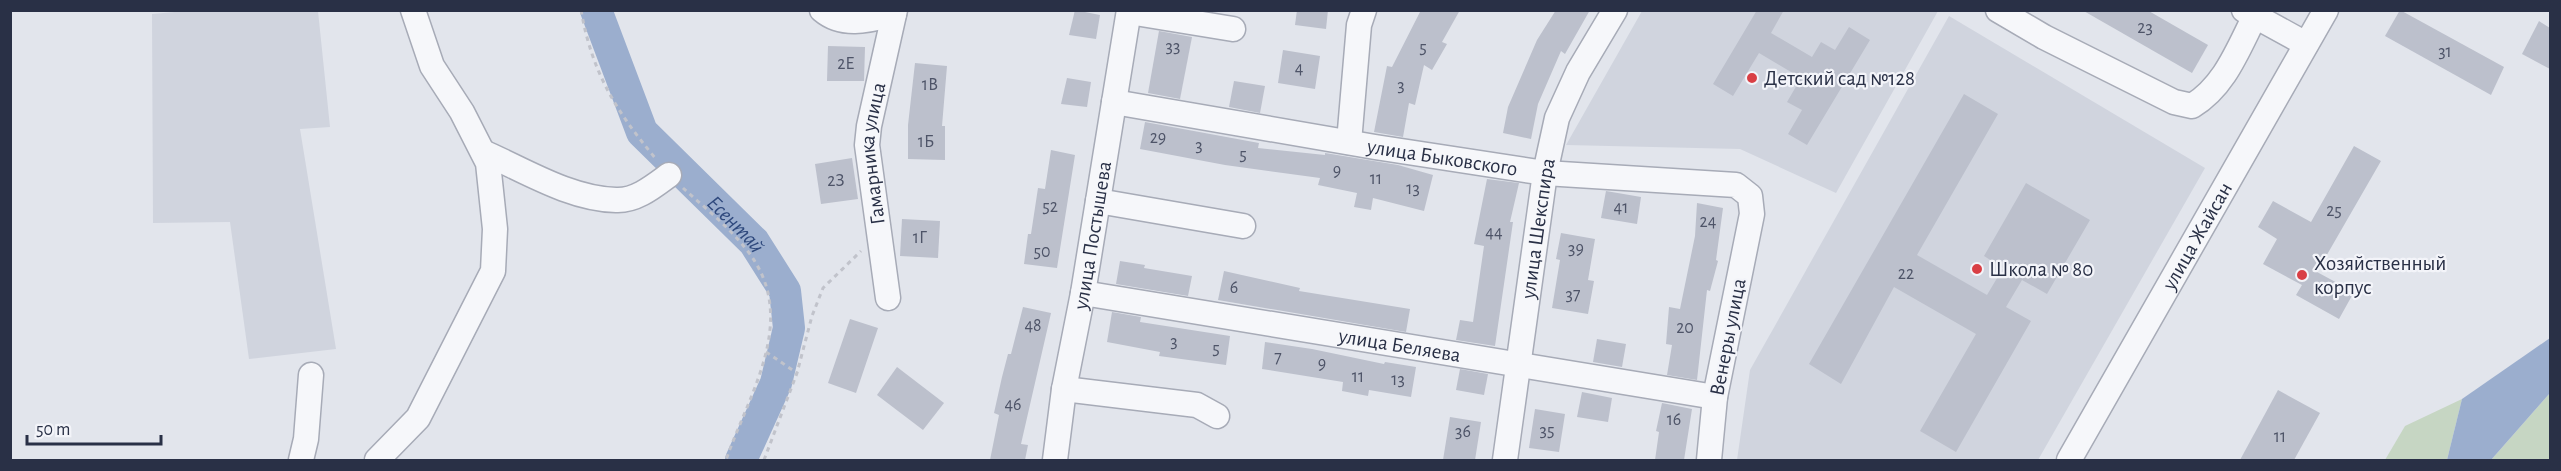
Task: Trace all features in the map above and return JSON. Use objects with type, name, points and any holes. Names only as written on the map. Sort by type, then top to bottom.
[{"type":"street","points":[[377,460],[418,418],[493,271],[495,229],[488,163],[462,112],[432,66],[413,10]]},
{"type":"street","points":[[822,10],[827,15],[853,23],[894,12]]},
{"type":"street","points":[[1348,142],[1359,25],[1364,10]]},
{"type":"street","name":"улица Шекспира","points":[[1505,460],[1545,173],[1557,118],[1578,72],[1615,10]]},
{"type":"street","points":[[1998,10],[2044,37],[2174,102],[2192,106],[2207,97],[2226,73],[2249,13],[2306,44]]},
{"type":"street","name":"улица Жайсан","points":[[2069,460],[2326,10]]},
{"type":"street","points":[[1129,11],[1233,29]]},
{"type":"street","name":"улица Постышева","points":[[1055,460],[1064,389],[1083,293],[1129,11]]},
{"type":"street","name":"Гамарника улица","points":[[888,298],[867,145],[869,126],[894,12]]},
{"type":"street","name":"улица Быковского","points":[[1114,102],[1545,173],[1736,185],[1750,196],[1752,214]]},
{"type":"street","points":[[483,152],[575,193],[618,201],[648,191],[669,175]]},
{"type":"street","points":[[1098,201],[1243,226]]},
{"type":"street","name":"Венеры улица","points":[[1708,460],[1715,397],[1752,214]]},
{"type":"street","name":"улица Беляева","points":[[1083,293],[1715,397]]},
{"type":"street","points":[[301,460],[306,440],[311,375]]},
{"type":"street","points":[[1064,389],[1197,405],[1217,416]]},
{"type":"path","points":[[581,12],[588,41],[608,94],[637,136],[669,175],[747,250],[766,282],[771,321],[766,352],[757,387],[726,460]]},
{"type":"path","points":[[764,460],[797,373],[812,316],[823,288],[879,234]]},
{"type":"path","points":[[766,352],[797,373]]},
{"type":"shaded area","points":[[186,11],[318,11],[330,127],[300,129],[336,349],[249,359],[230,222],[153,223],[152,14]]},
{"type":"shaded area","name":"Детский сад №128","points":[[1642,11],[1938,11],[1836,193],[1740,149],[1566,145]]},
{"type":"shaded area","name":"Школа № 80","points":[[1949,16],[2205,168],[2038,460],[1737,460],[1750,370]]},
{"type":"green space","points":[[2550,393],[2550,460],[2491,460]]},
{"type":"green space","points":[[2462,399],[2447,460],[2385,460],[2405,426]]},
{"type":"water","points":[[2550,338],[2550,393],[2491,460],[2447,460],[2462,399]]},
{"type":"building","points":[[1075,10],[1100,15],[1096,39],[1069,35]]},
{"type":"building","points":[[1297,10],[1328,10],[1326,29],[1295,25]]},
{"type":"building","points":[[1421,10],[1460,10],[1442,42],[1447,44],[1432,70],[1424,65],[1415,105],[1409,103],[1403,137],[1374,132],[1387,66],[1392,67]]},
{"type":"building","points":[[1556,10],[1590,10],[1565,54],[1561,51],[1538,104],[1531,139],[1503,133],[1508,107],[1537,40]]},
{"type":"building","points":[[1757,10],[1784,10],[1771,33],[1812,57],[1821,42],[1835,50],[1849,27],[1870,40],[1807,145],[1788,134],[1802,110],[1787,102],[1801,78],[1759,53],[1733,96],[1713,84]]},
{"type":"building","points":[[2082,10],[2147,10],[2208,45],[2192,73]]},
{"type":"building","points":[[2400,10],[2504,67],[2491,95],[2385,36]]},
{"type":"building","points":[[2539,21],[2550,28],[2550,69],[2522,54]]},
{"type":"building","points":[[1159,31],[1192,37],[1180,99],[1148,93]]},
{"type":"building","points":[[828,46],[865,47],[864,81],[827,81]]},
{"type":"building","points":[[1283,50],[1320,56],[1315,89],[1278,83]]},
{"type":"building","points":[[915,63],[947,66],[942,126],[945,126],[945,160],[908,159],[908,125]]},
{"type":"building","points":[[1067,78],[1091,82],[1087,107],[1061,104]]},
{"type":"building","points":[[1234,81],[1265,86],[1260,113],[1229,107]]},
{"type":"building","name":"Школа № 80","points":[[1964,94],[1998,114],[1917,255],[1987,295],[2003,268],[1984,256],[2026,183],[2090,220],[2047,294],[2022,280],[2006,307],[2031,321],[1956,452],[1920,431],[1976,334],[1894,287],[1841,384],[1809,364]]},
{"type":"building","points":[[1145,122],[1259,143],[1258,148],[1325,155],[1325,153],[1398,165],[1433,175],[1424,211],[1373,198],[1371,210],[1354,207],[1357,193],[1318,185],[1320,178],[1225,165],[1140,149]]},
{"type":"building","points":[[2354,146],[2381,161],[2317,272],[2354,292],[2339,319],[2296,295],[2302,285],[2263,264],[2277,239],[2258,227],[2273,201],[2311,222]]},
{"type":"building","points":[[1051,150],[1075,155],[1057,268],[1024,264],[1038,188],[1045,189]]},
{"type":"building","points":[[852,158],[858,199],[821,204],[815,164]]},
{"type":"building","points":[[1487,179],[1519,183],[1510,222],[1513,222],[1495,346],[1456,340],[1460,320],[1473,322],[1484,246],[1474,244]]},
{"type":"building","points":[[1606,191],[1641,197],[1637,224],[1601,218]]},
{"type":"building","points":[[1697,203],[1723,208],[1716,260],[1718,261],[1710,291],[1707,290],[1697,380],[1667,375],[1672,345],[1666,344],[1669,307],[1680,309],[1695,236]]},
{"type":"building","points":[[902,219],[940,221],[938,258],[900,256]]},
{"type":"building","points":[[1561,233],[1595,239],[1588,280],[1594,281],[1588,314],[1552,308],[1560,260],[1556,259]]},
{"type":"building","points":[[1120,261],[1145,265],[1144,268],[1192,276],[1188,296],[1116,284]]},
{"type":"building","points":[[1224,271],[1300,288],[1299,291],[1410,309],[1406,332],[1218,300]]},
{"type":"building","points":[[1023,307],[1051,313],[1021,444],[1028,445],[1025,460],[990,460],[999,415],[994,413],[1008,354],[1011,354]]},
{"type":"building","points":[[1112,312],[1141,317],[1140,322],[1230,336],[1226,365],[1159,356],[1160,352],[1107,342]]},
{"type":"building","points":[[850,319],[878,328],[856,393],[828,383]]},
{"type":"building","points":[[1597,339],[1626,344],[1622,367],[1593,362]]},
{"type":"building","points":[[1265,342],[1384,364],[1385,362],[1416,367],[1411,397],[1369,390],[1368,396],[1342,391],[1343,382],[1262,369]]},
{"type":"building","points":[[897,367],[944,403],[923,430],[877,395]]},
{"type":"building","points":[[1460,369],[1488,374],[1484,395],[1456,390]]},
{"type":"building","points":[[2278,390],[2320,413],[2294,460],[2240,460]]},
{"type":"building","points":[[1582,392],[1612,398],[1608,422],[1577,417]]},
{"type":"building","points":[[1662,403],[1692,409],[1684,460],[1655,460],[1659,432],[1656,431]]},
{"type":"building","points":[[1535,409],[1565,414],[1559,452],[1529,448]]},
{"type":"building","points":[[1450,417],[1481,422],[1475,460],[1443,460]]},
{"type":"waterway","name":"Есентай","points":[[596,10],[642,132],[754,242],[785,291],[789,328],[776,383],[741,460]]},
{"type":"place","name":"Детский сад №128","points":[[1752,78]]},
{"type":"place","name":"Школа № 80","points":[[1977,269]]},
{"type":"place","name":"Хозяйственный корпус","points":[[2302,275]]}]
